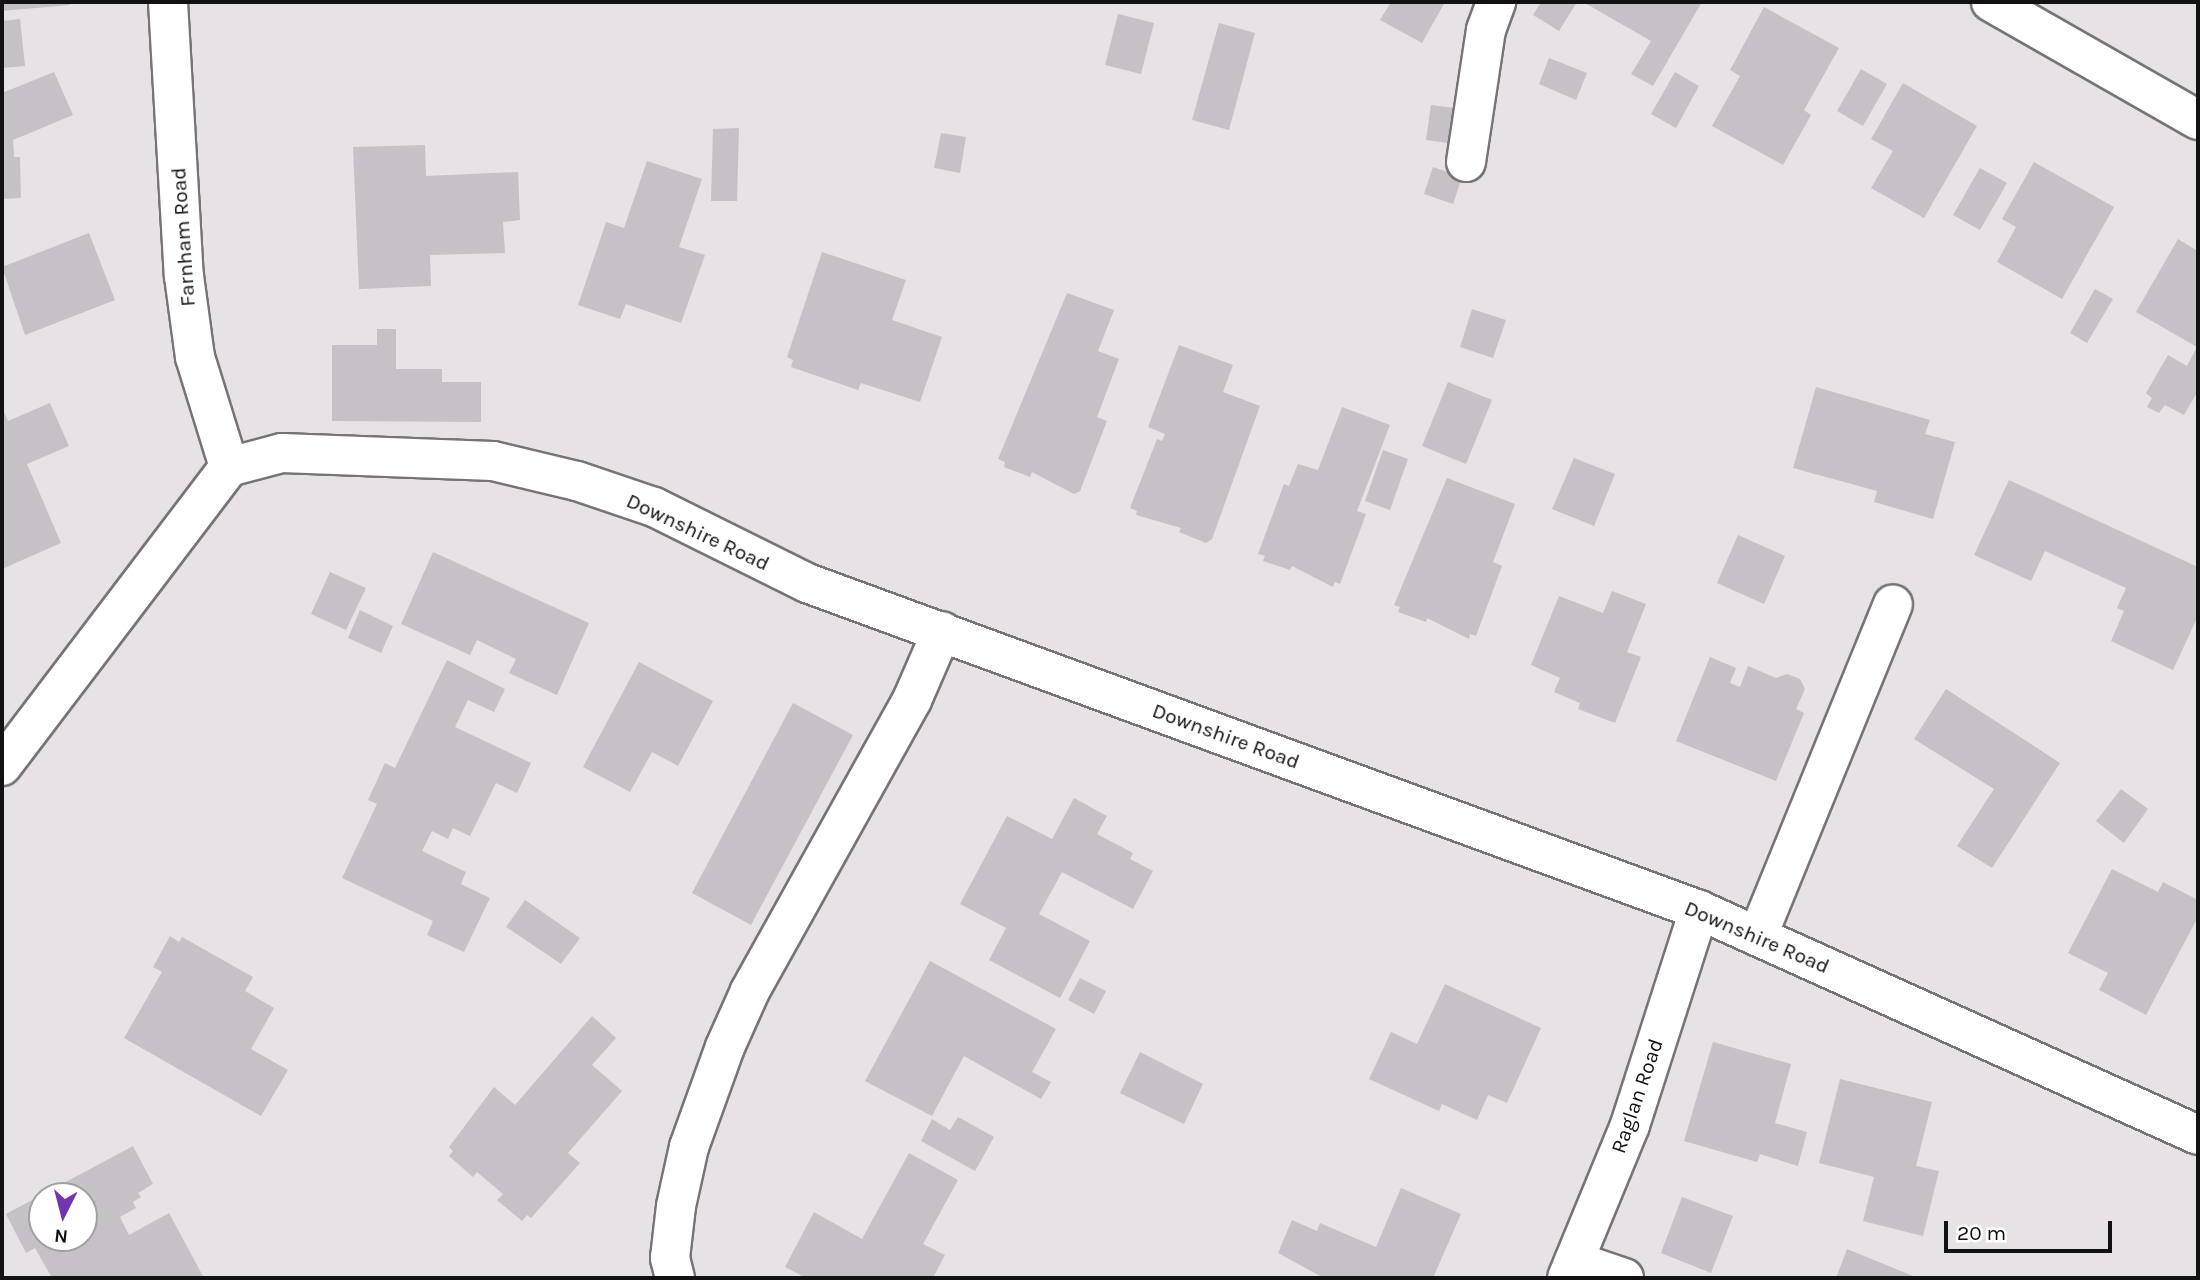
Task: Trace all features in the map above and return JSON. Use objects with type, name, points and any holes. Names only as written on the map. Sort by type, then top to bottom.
[{"type":"street","name":"Farnham Road","points":[[168,2],[184,276],[195,357],[229,467]]},
{"type":"street","points":[[1466,162],[1486,30],[1496,2]]},
{"type":"street","points":[[1992,2],[2198,120]]},
{"type":"street","name":"Downshire Road","points":[[229,467],[282,453],[493,461],[577,481],[654,507],[807,583],[1699,910],[2198,1136]]},
{"type":"street","points":[[2,766],[229,467]]},
{"type":"street","points":[[1758,935],[1893,605]]},
{"type":"street","points":[[675,1278],[670,1258],[676,1206],[689,1147],[724,1047],[750,992],[912,700],[942,631]]},
{"type":"street","name":"Raglan Road","points":[[1571,1270],[1630,1125],[1699,910]]},
{"type":"street","points":[[1571,1270],[1624,1278]]},
{"type":"building","points":[[2,2],[70,2],[70,5],[2,11]]},
{"type":"building","points":[[1391,2],[1445,2],[1422,43],[1380,20]]},
{"type":"building","points":[[1541,2],[1577,2],[1559,31],[1533,15]]},
{"type":"building","points":[[1583,2],[1702,2],[1653,86],[1631,74],[1651,41]]},
{"type":"building","points":[[1764,7],[1839,48],[1804,110],[1811,115],[1783,165],[1712,126],[1740,76],[1730,70]]},
{"type":"building","points":[[1118,14],[1154,23],[1141,74],[1105,65]]},
{"type":"building","points":[[20,19],[25,66],[2,68],[2,21]]},
{"type":"building","points":[[1219,23],[1255,33],[1229,130],[1192,120]]},
{"type":"building","points":[[1549,58],[1587,73],[1576,100],[1539,84]]},
{"type":"building","points":[[1861,69],[1887,84],[1863,126],[1837,111]]},
{"type":"building","points":[[54,72],[73,115],[13,140],[14,157],[20,157],[21,198],[2,199],[2,93]]},
{"type":"building","points":[[1675,72],[1699,86],[1676,128],[1651,114]]},
{"type":"building","points":[[1903,83],[1977,126],[1924,218],[1871,188],[1893,151],[1871,139]]},
{"type":"building","points":[[1431,105],[1462,109],[1456,144],[1426,140]]},
{"type":"building","points":[[739,128],[737,201],[711,201],[713,129]]},
{"type":"building","points":[[941,133],[966,137],[960,173],[934,168]]},
{"type":"building","points":[[425,145],[426,176],[518,172],[520,220],[503,222],[505,253],[430,255],[431,286],[359,289],[353,147]]},
{"type":"building","points":[[647,161],[702,179],[679,247],[705,255],[681,323],[626,304],[620,319],[578,305],[606,222],[624,228]]},
{"type":"building","points":[[2034,162],[2114,207],[2062,299],[1997,262],[2016,227],[2002,219]]},
{"type":"building","points":[[1433,167],[1462,177],[1453,204],[1424,194]]},
{"type":"building","points":[[1980,168],[2007,183],[1980,230],[1953,215]]},
{"type":"building","points":[[89,233],[115,300],[25,335],[2,267]]},
{"type":"building","points":[[2178,239],[2198,251],[2198,391],[2184,415],[2165,405],[2159,413],[2147,407],[2152,398],[2146,393],[2168,355],[2187,366],[2197,347],[2136,312]]},
{"type":"building","points":[[822,252],[906,280],[892,320],[942,337],[920,402],[861,383],[858,390],[791,367],[793,360],[787,357]]},
{"type":"building","points":[[2095,289],[2113,299],[2087,343],[2070,333]]},
{"type":"building","points":[[1067,293],[1114,310],[1098,351],[1119,359],[1097,417],[1107,421],[1080,491],[1074,494],[1032,472],[1030,477],[1004,467],[1005,462],[998,459]]},
{"type":"building","points":[[1472,309],[1506,320],[1493,358],[1460,347]]},
{"type":"building","points":[[377,329],[396,329],[396,369],[442,369],[442,382],[481,382],[481,422],[332,421],[332,345],[377,345]]},
{"type":"building","points":[[1179,345],[1233,365],[1223,392],[1260,406],[1212,539],[1206,543],[1179,532],[1181,528],[1136,515],[1137,511],[1130,508],[1157,439],[1162,441],[1165,434],[1148,427]]},
{"type":"building","points":[[1448,382],[1492,400],[1466,464],[1422,446]]},
{"type":"building","points":[[1816,387],[1930,420],[1925,434],[1955,442],[1933,519],[1874,502],[1877,491],[1793,468]]},
{"type":"building","points":[[50,403],[69,446],[27,464],[61,543],[2,569],[2,408],[8,421]]},
{"type":"building","points":[[1342,407],[1390,425],[1357,511],[1366,514],[1340,584],[1335,582],[1333,587],[1292,566],[1290,570],[1263,561],[1265,556],[1258,554],[1284,484],[1289,486],[1298,464],[1318,470]]},
{"type":"building","points":[[1383,450],[1408,459],[1390,510],[1365,501]]},
{"type":"building","points":[[1574,458],[1615,474],[1594,526],[1552,509]]},
{"type":"building","points":[[1447,478],[1515,504],[1493,562],[1502,566],[1476,636],[1470,634],[1469,639],[1427,618],[1426,622],[1398,612],[1400,607],[1394,605]]},
{"type":"building","points":[[2009,480],[2198,567],[2198,616],[2173,670],[2111,641],[2124,611],[2117,608],[2126,588],[2045,551],[2031,581],[1974,555]]},
{"type":"building","points":[[1738,535],[1785,556],[1764,604],[1717,583]]},
{"type":"building","points":[[433,552],[589,623],[557,695],[509,673],[516,659],[477,640],[470,655],[401,624]]},
{"type":"building","points":[[330,572],[366,588],[346,630],[311,614]]},
{"type":"building","points":[[1612,591],[1646,604],[1627,652],[1641,657],[1615,723],[1578,709],[1580,703],[1554,692],[1560,678],[1531,665],[1559,596],[1603,613]]},
{"type":"building","points":[[360,610],[393,626],[381,653],[348,638]]},
{"type":"building","points":[[1710,657],[1736,668],[1730,683],[1740,687],[1748,666],[1776,678],[1787,674],[1800,679],[1805,689],[1796,709],[1804,713],[1776,781],[1676,741]]},
{"type":"building","points":[[447,660],[505,689],[494,712],[468,700],[455,727],[531,763],[517,793],[496,783],[470,836],[453,828],[448,839],[432,831],[422,851],[466,872],[461,884],[490,898],[464,952],[427,935],[433,921],[342,878],[377,804],[368,800],[385,763],[395,768]]},
{"type":"building","points":[[639,662],[713,701],[678,766],[652,752],[630,792],[583,767]]},
{"type":"building","points":[[1946,689],[2060,763],[1992,868],[1957,846],[1994,789],[1914,739]]},
{"type":"building","points":[[793,703],[853,735],[751,925],[692,893]]},
{"type":"building","points":[[2121,789],[2148,809],[2124,843],[2096,821]]},
{"type":"building","points":[[1074,798],[1107,816],[1097,834],[1133,853],[1130,859],[1153,871],[1133,909],[1062,872],[1039,914],[1090,941],[1060,998],[989,960],[1006,928],[960,904],[1007,816],[1052,839]]},
{"type":"building","points":[[2112,869],[2158,892],[2163,882],[2198,900],[2198,917],[2146,1015],[2099,990],[2108,973],[2068,953]]},
{"type":"building","points":[[525,900],[580,938],[561,964],[506,927]]},
{"type":"building","points":[[170,936],[179,942],[182,937],[253,977],[245,991],[274,1008],[251,1049],[288,1070],[261,1116],[124,1038],[162,972],[153,967]]},
{"type":"building","points":[[930,961],[1056,1029],[1032,1072],[1051,1082],[1041,1099],[964,1056],[932,1116],[865,1081]]},
{"type":"building","points":[[1080,978],[1106,991],[1094,1014],[1068,1000]]},
{"type":"building","points":[[1445,984],[1541,1028],[1507,1103],[1488,1095],[1477,1120],[1442,1104],[1439,1111],[1369,1079],[1391,1032],[1417,1044]]},
{"type":"building","points":[[592,1016],[616,1038],[592,1065],[622,1091],[568,1153],[580,1163],[531,1218],[527,1215],[522,1221],[497,1200],[503,1194],[477,1172],[473,1177],[449,1156],[453,1151],[449,1147],[494,1087],[515,1105]]},
{"type":"building","points":[[1713,1042],[1791,1064],[1775,1123],[1807,1132],[1798,1166],[1760,1154],[1757,1162],[1684,1141]]},
{"type":"building","points":[[1140,1052],[1203,1084],[1184,1124],[1120,1093]]},
{"type":"building","points":[[1840,1079],[1932,1102],[1916,1166],[1939,1171],[1923,1236],[1863,1221],[1874,1177],[1819,1163]]},
{"type":"building","points":[[958,1117],[994,1137],[975,1171],[921,1141],[932,1119],[950,1130]]},
{"type":"building","points":[[133,1146],[153,1184],[138,1193],[141,1197],[133,1202],[136,1208],[120,1217],[129,1235],[169,1213],[204,1278],[52,1278],[37,1252],[98,1252],[98,1182],[66,1182]]},
{"type":"building","points":[[909,1153],[958,1180],[923,1244],[945,1255],[933,1278],[806,1278],[785,1267],[814,1212],[862,1239]]},
{"type":"building","points":[[1401,1188],[1461,1214],[1433,1278],[1324,1278],[1278,1253],[1292,1220],[1317,1231],[1320,1223],[1376,1247]]},
{"type":"building","points":[[1682,1197],[1733,1216],[1711,1273],[1661,1253]]},
{"type":"building","points":[[28,1202],[28,1252],[26,1253],[6,1214]]},
{"type":"building","points":[[1847,1249],[1918,1278],[1836,1278]]}]
